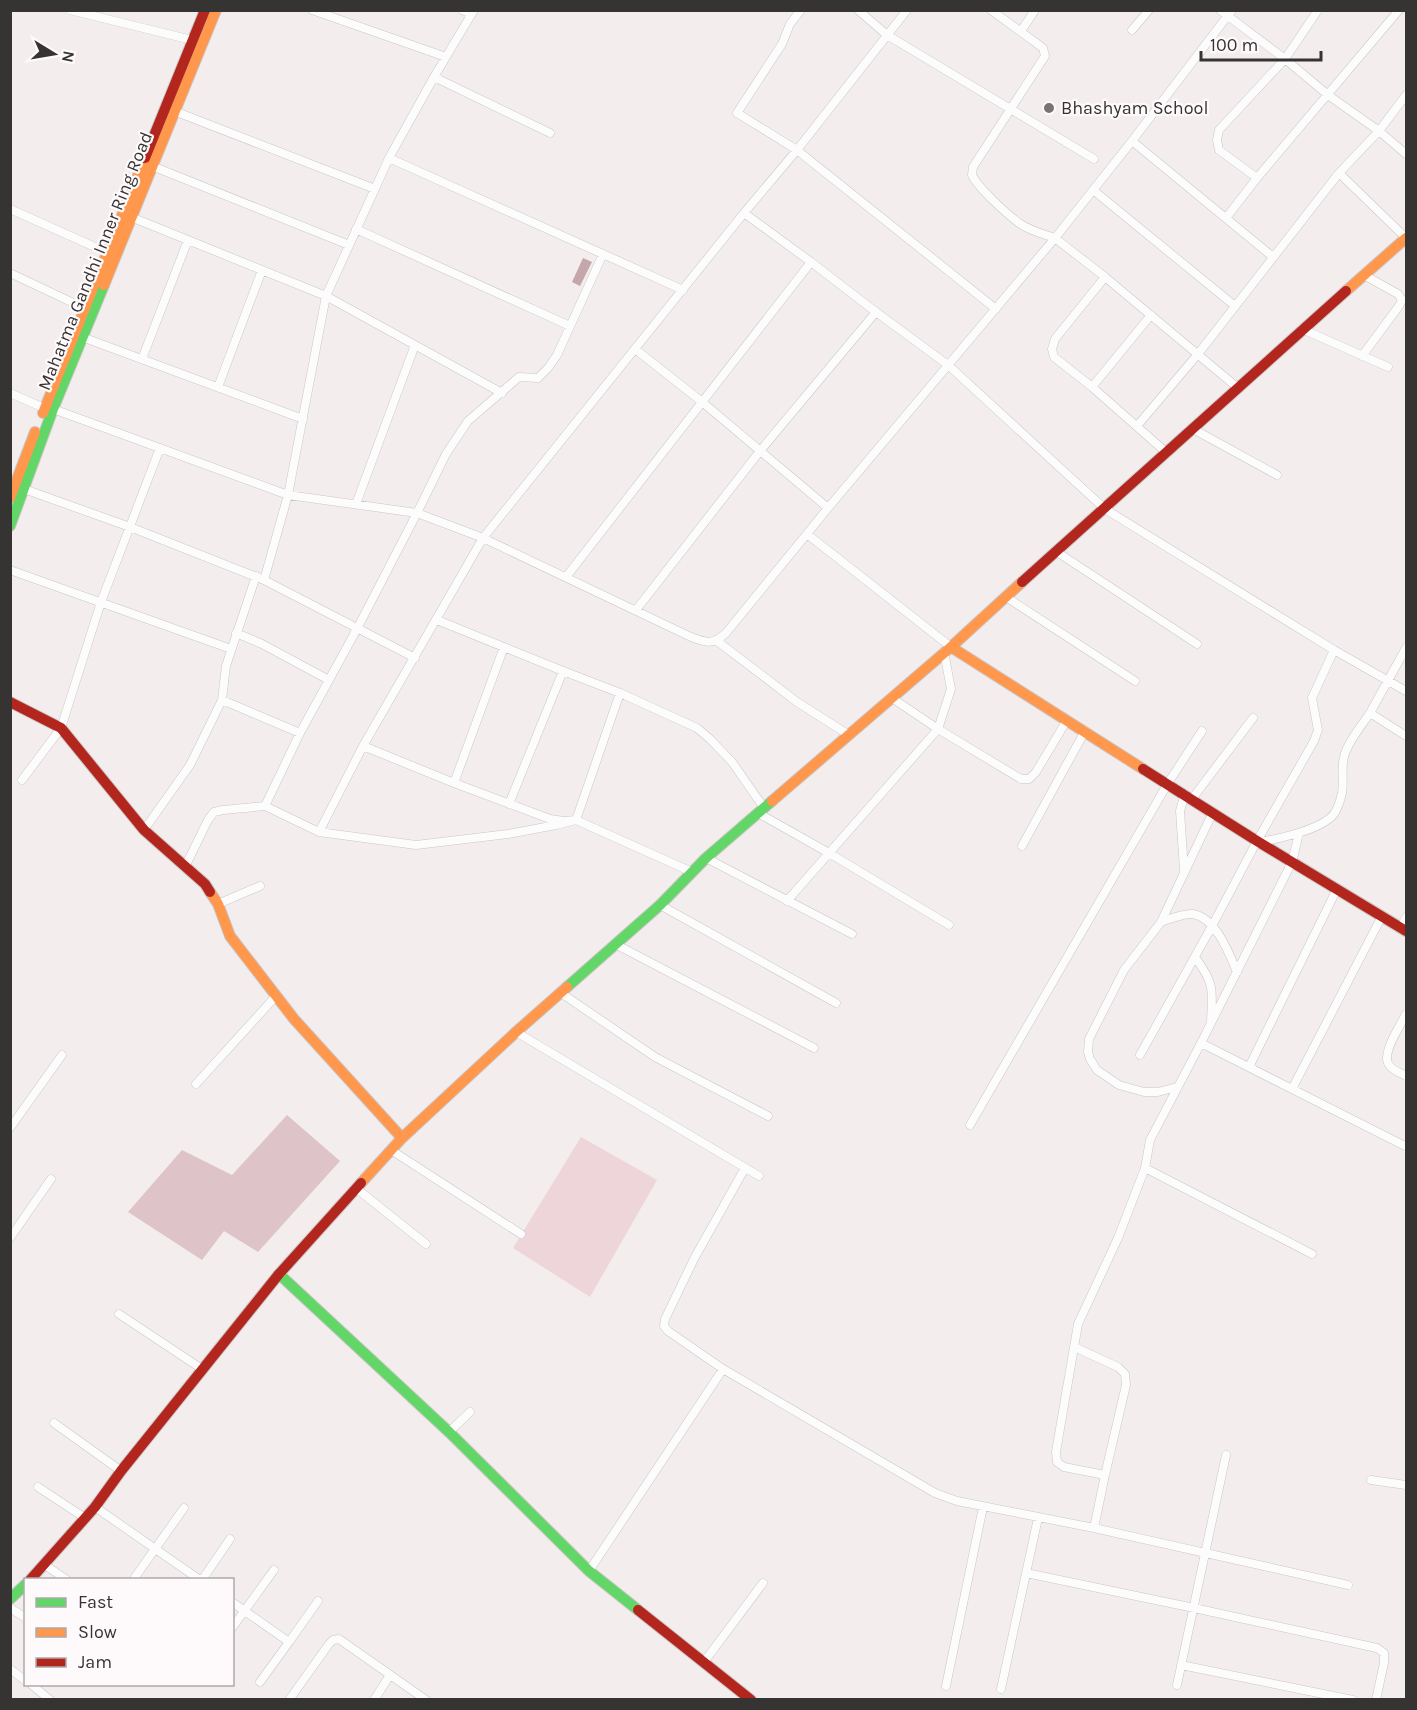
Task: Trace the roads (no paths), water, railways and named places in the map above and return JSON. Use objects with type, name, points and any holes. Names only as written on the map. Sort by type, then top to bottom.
[{"type":"street","points":[[70,10],[192,40]]},
{"type":"street","name":"Mahatma Gandhi Inner Ring Road","points":[[10,526],[84,308],[205,10]]},
{"type":"street","name":"Mahatma Gandhi Inner Ring Road","points":[[10,498],[82,337],[216,10]]},
{"type":"street","points":[[312,10],[446,57]]},
{"type":"street","points":[[144,831],[190,765],[222,700],[225,666],[236,633],[260,578],[288,495],[326,296],[389,158],[473,12],[462,10]]},
{"type":"street","points":[[801,10],[790,24],[782,44],[737,113],[797,150],[996,309]]},
{"type":"street","points":[[858,10],[887,35],[1094,159]]},
{"type":"street","points":[[319,832],[363,746],[483,538],[797,150],[907,10]]},
{"type":"street","points":[[991,10],[1043,48],[1045,56],[973,167],[972,175],[981,188],[1019,223],[1055,238],[1238,388]]},
{"type":"street","points":[[1021,31],[1035,10]]},
{"type":"street","points":[[1132,30],[1149,10]]},
{"type":"street","points":[[1257,178],[1219,150],[1217,140],[1219,130],[1284,59],[1318,10]]},
{"type":"street","points":[[1226,218],[1399,10]]},
{"type":"street","points":[[10,393],[288,495],[417,513],[483,538],[704,642],[717,641],[1055,238],[1132,141],[1226,12],[1407,154]]},
{"type":"street","points":[[434,77],[550,133]]},
{"type":"street","points":[[1137,426],[1198,354],[1339,173],[1379,131],[1407,95]]},
{"type":"street","points":[[174,111],[375,189]]},
{"type":"street","points":[[1132,141],[1274,257]]},
{"type":"street","points":[[389,158],[683,290]]},
{"type":"street","points":[[152,166],[349,245]]},
{"type":"street","points":[[32,1578],[95,1507],[121,1471],[279,1274],[402,1138],[516,1032],[617,945],[706,858],[948,650],[1302,329],[1406,238],[1339,173]]},
{"type":"street","points":[[1093,190],[1234,306]]},
{"type":"street","points":[[10,209],[106,252]]},
{"type":"street","points":[[744,213],[948,366],[1105,508],[1334,650],[1407,691]]},
{"type":"street","points":[[130,217],[326,296],[502,393]]},
{"type":"street","points":[[356,229],[570,326]]},
{"type":"street","points":[[142,359],[188,240]]},
{"type":"street","points":[[265,806],[300,733],[460,431],[477,412],[519,377],[538,378],[548,368],[557,355],[603,254]]},
{"type":"street","points":[[566,577],[811,262]]},
{"type":"street","points":[[218,387],[262,270]]},
{"type":"street","points":[[10,273],[84,308]]},
{"type":"street","points":[[1362,356],[1402,300],[1398,294],[1364,275]]},
{"type":"street","points":[[1105,277],[1055,339],[1052,349],[1054,357],[1167,453]]},
{"type":"street","points":[[636,610],[760,451],[876,312]]},
{"type":"street","points":[[1092,387],[1151,315]]},
{"type":"street","points":[[1302,329],[1388,367]]},
{"type":"street","points":[[82,337],[303,419]]},
{"type":"street","points":[[356,504],[415,345]]},
{"type":"street","points":[[635,349],[701,401],[828,508]]},
{"type":"street","points":[[1193,429],[1277,474]]},
{"type":"street","points":[[22,780],[61,728],[101,602],[160,448]]},
{"type":"street","points":[[24,489],[130,527],[260,578],[415,658]]},
{"type":"street","points":[[807,534],[948,650],[1085,731],[1404,929],[1407,917]]},
{"type":"street","points":[[1057,552],[1197,644]]},
{"type":"street","points":[[10,570],[231,649]]},
{"type":"street","points":[[1006,597],[1135,681]]},
{"type":"street","points":[[437,620],[620,693],[697,728],[732,762],[761,810],[949,925]]},
{"type":"street","points":[[236,633],[262,644],[329,680]]},
{"type":"street","points":[[717,641],[797,702],[849,735]]},
{"type":"street","points":[[454,783],[504,647]]},
{"type":"street","points":[[1259,841],[1299,833],[1324,822],[1334,814],[1341,795],[1344,775],[1342,763],[1345,753],[1407,648]]},
{"type":"street","points":[[787,901],[938,729],[951,689],[948,650]]},
{"type":"street","points":[[1140,1055],[1317,736],[1312,698],[1334,650]]},
{"type":"street","points":[[509,804],[563,671]]},
{"type":"street","points":[[576,820],[620,693]]},
{"type":"street","points":[[892,698],[1021,779],[1029,779],[1036,772],[1067,720]]},
{"type":"street","points":[[222,700],[300,733]]},
{"type":"street","points":[[10,702],[61,728],[144,831],[205,884],[218,904],[230,936],[276,996],[294,1019],[402,1138]]},
{"type":"street","points":[[1370,713],[1407,736]]},
{"type":"street","points":[[1184,873],[1180,811],[1253,718]]},
{"type":"street","points":[[1022,846],[1085,731]]},
{"type":"street","points":[[970,1125],[1168,783],[1202,731]]},
{"type":"street","points":[[363,746],[550,819],[576,820],[692,872]]},
{"type":"street","points":[[185,867],[208,820],[214,812],[223,810],[265,806],[319,832],[416,845],[508,834],[576,820]]},
{"type":"street","points":[[1177,1087],[1158,1092],[1144,1092],[1119,1085],[1097,1070],[1088,1052],[1089,1039],[1124,970],[1161,922],[1213,812]]},
{"type":"street","points":[[1105,1475],[1064,1467],[1057,1462],[1056,1452],[1077,1324],[1118,1238],[1145,1168],[1150,1140],[1293,862],[1299,833]]},
{"type":"street","points":[[706,858],[852,934]]},
{"type":"street","points":[[218,904],[260,886]]},
{"type":"street","points":[[1248,1067],[1337,889]]},
{"type":"street","points":[[660,905],[836,1003]]},
{"type":"street","points":[[1161,922],[1186,914],[1199,916],[1212,926],[1227,948],[1237,972]]},
{"type":"street","points":[[1292,1089],[1382,916]]},
{"type":"street","points":[[617,945],[814,1048]]},
{"type":"street","points":[[1195,957],[1212,987],[1211,1024]]},
{"type":"street","points":[[561,993],[655,1057],[768,1116]]},
{"type":"street","points":[[196,1084],[276,996]]},
{"type":"street","points":[[1407,1014],[1387,1052],[1388,1065],[1407,1076]]},
{"type":"street","points":[[516,1032],[759,1176]]},
{"type":"street","points":[[1201,1043],[1405,1146]]},
{"type":"street","points":[[10,1128],[62,1055]]},
{"type":"street","points":[[391,1150],[521,1234]]},
{"type":"street","points":[[745,1168],[695,1257],[664,1319],[664,1326],[668,1331],[723,1369],[935,1492],[957,1501],[1094,1528],[1348,1585]]},
{"type":"street","points":[[1145,1168],[1312,1254]]},
{"type":"street","points":[[10,1238],[51,1179]]},
{"type":"street","points":[[357,1189],[426,1244]]},
{"type":"street","points":[[279,1274],[449,1432],[590,1570],[751,1700]]},
{"type":"street","points":[[119,1314],[202,1369]]},
{"type":"street","points":[[1074,1347],[1118,1367],[1125,1374],[1126,1385],[1094,1528]]},
{"type":"street","points":[[590,1570],[665,1460],[723,1369]]},
{"type":"street","points":[[449,1432],[470,1412]]},
{"type":"street","points":[[54,1423],[121,1471]]},
{"type":"street","points":[[1177,1684],[1226,1455]]},
{"type":"street","points":[[1371,1480],[1407,1485]]},
{"type":"street","points":[[38,1487],[85,1518]]},
{"type":"street","points":[[95,1507],[198,1578]]},
{"type":"street","points":[[946,1686],[983,1507]]},
{"type":"street","points":[[134,1578],[184,1508]]},
{"type":"street","points":[[1001,1689],[1038,1518]]},
{"type":"street","points":[[202,1578],[230,1539]]},
{"type":"street","points":[[45,1565],[64,1578]]},
{"type":"street","points":[[234,1625],[274,1570]]},
{"type":"street","points":[[1026,1573],[1381,1650],[1384,1653],[1384,1663],[1376,1700]]},
{"type":"street","points":[[704,1662],[763,1583]]},
{"type":"street","points":[[10,1599],[24,1586]]},
{"type":"street","points":[[260,1682],[318,1601]]},
{"type":"street","points":[[234,1603],[289,1641]]},
{"type":"street","points":[[10,1608],[24,1617]]},
{"type":"street","points":[[289,1700],[329,1644],[339,1639],[426,1700]]},
{"type":"street","points":[[1181,1665],[1353,1700]]},
{"type":"street","points":[[10,1669],[24,1680]]},
{"type":"street","points":[[374,1700],[390,1675]]},
{"type":"street","points":[[33,1686],[50,1700]]},
{"type":"place","name":"Bhashyam School","points":[[1049,108]]}]
